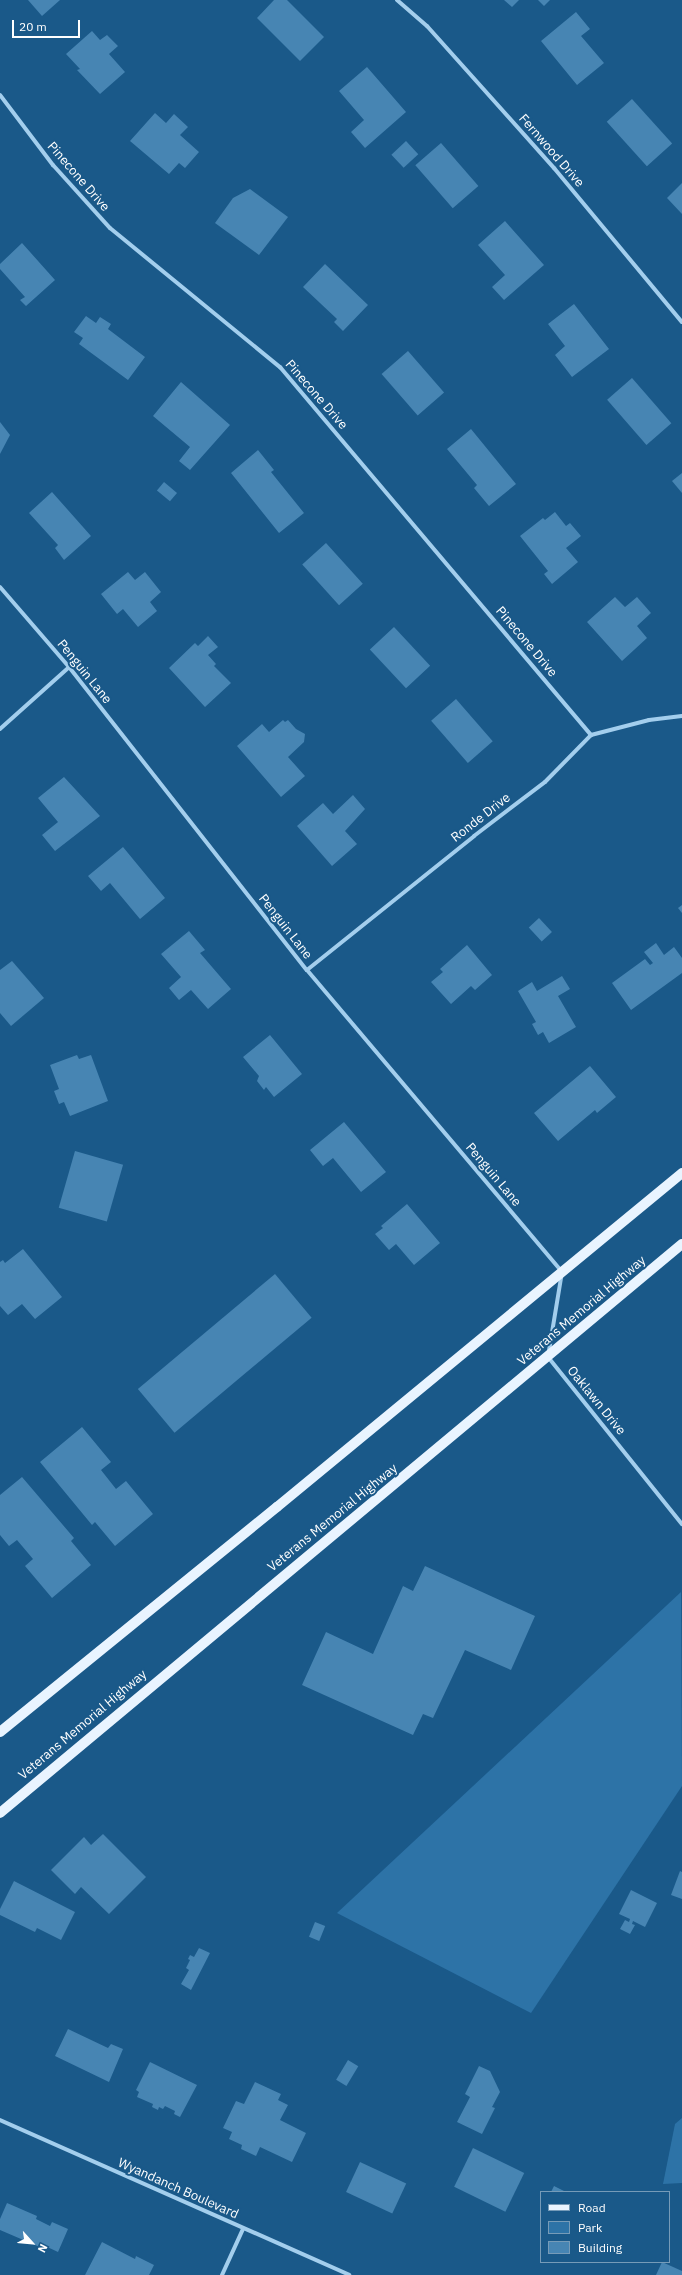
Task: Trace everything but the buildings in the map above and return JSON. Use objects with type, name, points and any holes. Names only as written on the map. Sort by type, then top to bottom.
[{"type":"main road","points":[[0,1732],[277,1507],[682,1173]]},
{"type":"main road","name":"Veterans Memorial Highway","points":[[0,1813],[195,1648],[548,1357],[682,1244]]},
{"type":"street","name":"Fernwood Drive","points":[[397,0],[427,26],[548,162],[682,322]]},
{"type":"street","name":"Pinecone Drive","points":[[0,95],[53,165],[110,228],[280,367],[591,735]]},
{"type":"street","name":"Penguin Lane","points":[[0,587],[69,667],[307,970],[562,1272]]},
{"type":"street","points":[[0,729],[69,667]]},
{"type":"street","points":[[591,735],[649,720],[682,716]]},
{"type":"street","name":"Ronde Drive","points":[[307,970],[468,841],[545,782],[591,735]]},
{"type":"street","points":[[548,1357],[562,1272]]},
{"type":"street","name":"Oaklawn Drive","points":[[548,1357],[682,1524]]},
{"type":"street","name":"Wyandanch Boulevard","points":[[0,2120],[242,2229],[349,2275]]},
{"type":"street","points":[[222,2275],[242,2229]]},
{"type":"green space","points":[[681,1592],[682,1786],[531,2013],[337,1913]]},
{"type":"green space","points":[[682,2118],[682,2183],[663,2184],[675,2124]]}]
